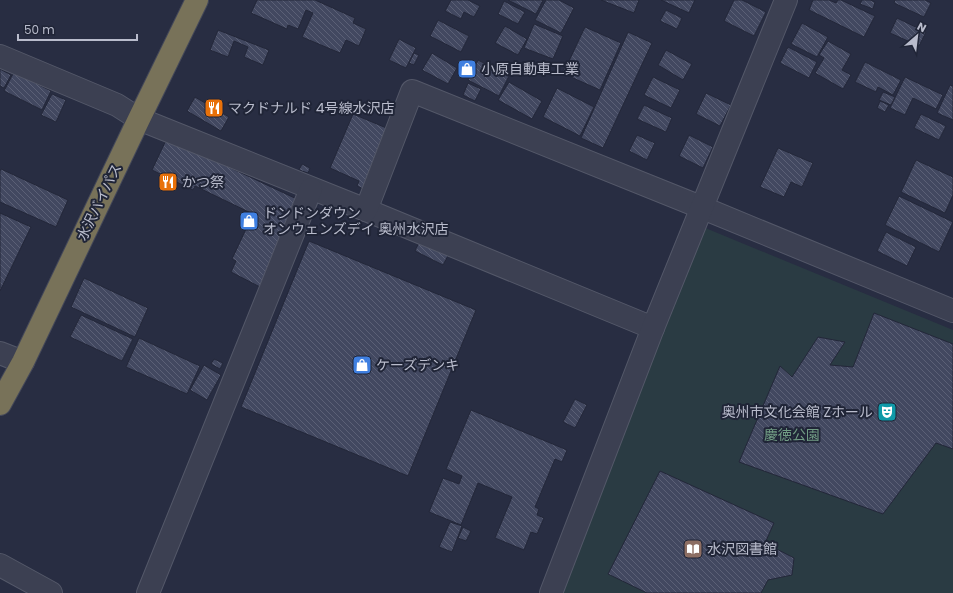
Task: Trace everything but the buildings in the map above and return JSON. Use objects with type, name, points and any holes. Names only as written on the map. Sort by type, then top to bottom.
[{"type":"highway","name":"水沢バイパス","points":[[0,404],[22,362],[197,0]]},
{"type":"street","points":[[551,593],[653,328],[703,208],[786,0]]},
{"type":"street","points":[[0,56],[117,104],[139,119],[312,188],[653,328]]},
{"type":"street","points":[[366,210],[412,91],[703,208],[953,311]]},
{"type":"street","points":[[148,593],[312,188]]},
{"type":"street","points":[[0,353],[22,362]]},
{"type":"street","points":[[0,566],[51,593]]},
{"type":"green space","name":"慶徳公園","points":[[703,227],[953,330],[953,593],[559,593]]},
{"type":"place","name":"小原自動車工業","points":[[467,69]]},
{"type":"place","name":"マクドナルド 4号線水沢店","points":[[214,108]]},
{"type":"place","name":"かつ祭","points":[[168,182]]},
{"type":"place","name":"ドンドンダウン オンウェンズデイ 奥州水沢店","points":[[249,221]]},
{"type":"place","name":"ケーズデンキ","points":[[362,365]]},
{"type":"place","name":"奥州市文化会館 Zホール","points":[[887,412]]},
{"type":"place","name":"水沢図書館","points":[[693,549]]}]
